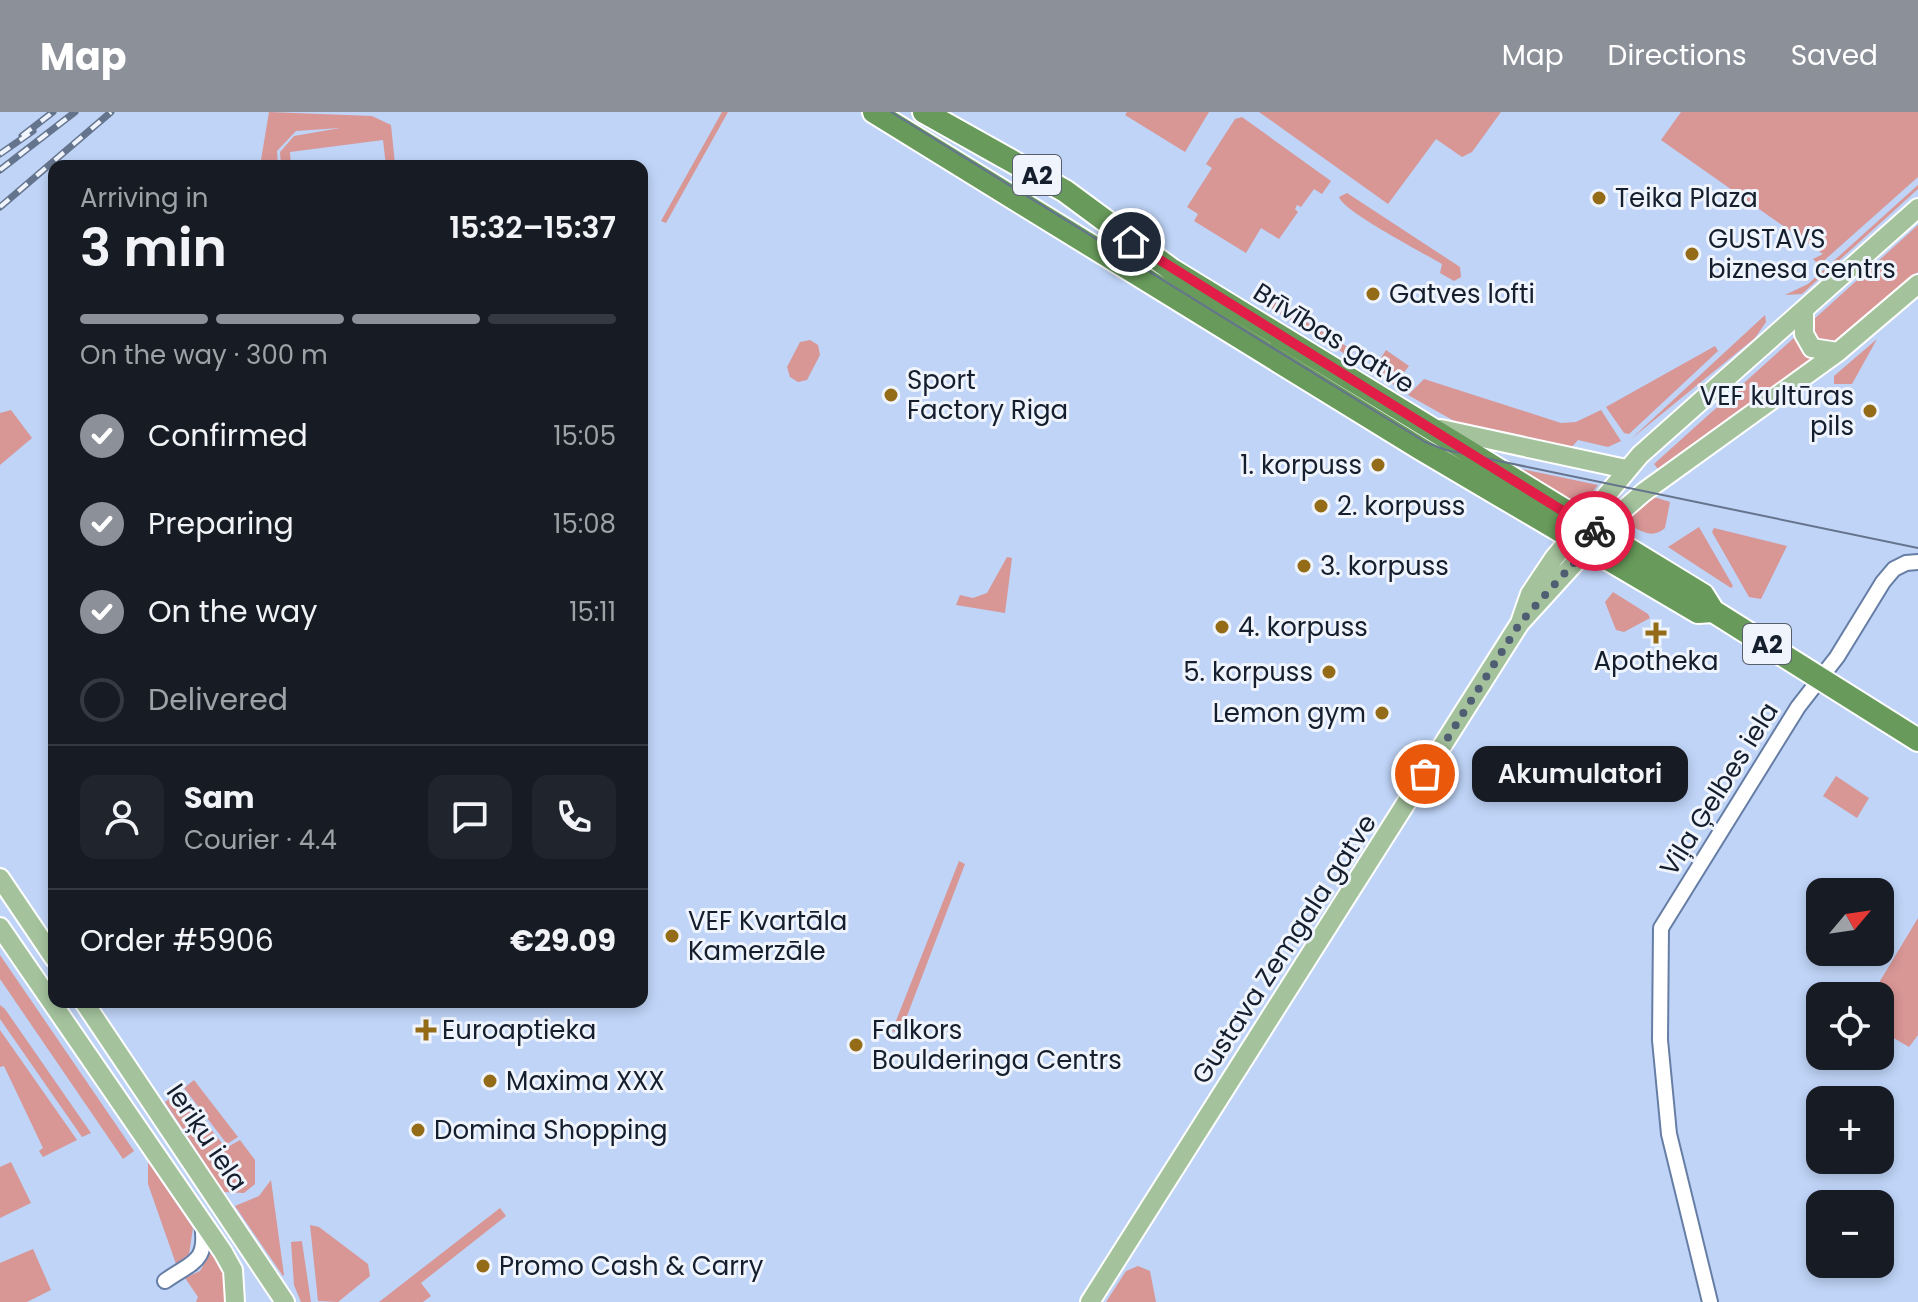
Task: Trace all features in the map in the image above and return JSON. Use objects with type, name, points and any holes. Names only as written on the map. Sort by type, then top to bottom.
[{"type":"highway","name":"Brīvības gatve","points":[[874,112],[1585,536],[1703,595],[1713,611],[1918,740]]},
{"type":"highway","name":"Brīvības gatve","points":[[924,112],[1075,198],[1172,270],[1412,419],[1585,536]]},
{"type":"main road","name":"Gustava Zemgala gatve","points":[[1585,536],[1626,469],[1918,208]]},
{"type":"main road","name":"Gustava Zemgala gatve","points":[[1090,1302],[1520,623],[1530,594],[1585,536],[1838,352],[1918,284]]},
{"type":"main road","points":[[1804,312],[1804,334],[1812,348],[1838,352]]},
{"type":"main road","points":[[1412,419],[1476,439],[1626,469]]},
{"type":"main road","points":[[0,878],[48,949]]},
{"type":"main road","name":"Ieriķu iela","points":[[0,927],[48,995]]},
{"type":"main road","name":"Ieriķu iela","points":[[57,1008],[233,1270],[235,1302]]},
{"type":"main road","name":"Ieriķu iela","points":[[88,1008],[285,1302]]},
{"type":"street","name":"Viļa Ģelbes iela","points":[[1710,1302],[1669,1134],[1660,1040],[1661,928],[1798,707],[1894,569],[1918,562]]},
{"type":"street","points":[[165,1281],[200,1257],[204,1247],[201,1219]]},
{"type":"shaded area","points":[[269,112],[372,116],[391,125],[395,160],[385,160],[383,140],[290,152],[291,160],[281,160],[280,152],[294,136],[340,128],[296,131],[277,151],[278,160],[261,160]]},
{"type":"shaded area","points":[[722,112],[728,112],[666,223],[661,221]]},
{"type":"shaded area","points":[[1127,112],[1209,112],[1185,152],[1125,115]]},
{"type":"shaded area","points":[[1259,112],[1501,112],[1472,152],[1462,157],[1436,139],[1388,204]]},
{"type":"shaded area","points":[[1681,112],[1918,112],[1918,177],[1819,265],[1813,259],[1823,254],[1661,140]]},
{"type":"shaded area","points":[[1242,117],[1331,181],[1322,194],[1314,189],[1301,207],[1297,205],[1295,209],[1298,212],[1279,239],[1261,228],[1246,253],[1194,221],[1198,214],[1187,207],[1212,168],[1206,164],[1235,119]]},
{"type":"shaded area","points":[[1918,185],[1918,189],[1802,294],[1785,295],[1808,284]]},
{"type":"shaded area","points":[[1347,193],[1460,267],[1461,277],[1454,281],[1440,273],[1442,264],[1354,212],[1339,197]]},
{"type":"shaded area","points":[[1918,225],[1918,272],[1836,342],[1826,345],[1813,337],[1812,321]]},
{"type":"shaded area","points":[[1274,302],[1354,351],[1350,357],[1271,308]]},
{"type":"shaded area","points":[[1765,315],[1766,322],[1755,338],[1631,439]]},
{"type":"shaded area","points":[[1796,336],[1815,358],[1659,470],[1654,464]]},
{"type":"shaded area","points":[[1877,339],[1852,384],[1834,384],[1834,376]]},
{"type":"shaded area","points":[[810,340],[818,345],[820,355],[807,380],[798,382],[790,377],[787,367],[800,342]]},
{"type":"shaded area","points":[[1715,346],[1718,351],[1629,434],[1624,433],[1606,407]]},
{"type":"shaded area","points":[[1386,350],[1409,366],[1394,385],[1372,372]]},
{"type":"shaded area","points":[[1424,379],[1561,423],[1576,422],[1601,410],[1621,441],[1608,447],[1578,440],[1570,449],[1456,422],[1408,395]]},
{"type":"shaded area","points":[[11,410],[32,438],[0,465],[0,413]]},
{"type":"shaded area","points":[[1507,466],[1598,485],[1578,510]]},
{"type":"shaded area","points":[[1651,496],[1670,502],[1665,528],[1654,534],[1635,528],[1631,532],[1632,515]]},
{"type":"shaded area","points":[[1699,527],[1733,586],[1731,588],[1668,547]]},
{"type":"shaded area","points":[[1714,528],[1787,546],[1761,599],[1749,597],[1712,532]]},
{"type":"shaded area","points":[[1007,557],[1012,558],[1005,613],[956,605],[960,595],[973,598],[987,593]]},
{"type":"shaded area","points":[[1613,592],[1650,618],[1624,632],[1616,630],[1605,602]]},
{"type":"shaded area","points":[[1836,776],[1869,798],[1857,818],[1823,796]]},
{"type":"shaded area","points":[[959,861],[965,864],[902,1029],[898,1033],[892,1031]]},
{"type":"shaded area","points":[[1918,918],[1918,1035],[1909,1047],[1894,1038],[1894,982],[1879,982],[1889,966],[1894,966],[1894,958]]},
{"type":"shaded area","points":[[0,955],[134,1151],[123,1159],[0,979]]},
{"type":"shaded area","points":[[0,1005],[91,1133],[82,1137],[0,1019]]},
{"type":"shaded area","points":[[0,1030],[77,1140],[43,1157],[39,1151],[43,1148],[4,1066],[0,1067]]},
{"type":"shaded area","points":[[194,1080],[238,1137],[227,1144],[184,1088]]},
{"type":"shaded area","points":[[180,1091],[226,1148],[240,1140],[255,1160],[255,1184],[244,1193],[224,1192],[165,1102]]},
{"type":"shaded area","points":[[11,1162],[31,1203],[0,1218],[0,1167]]},
{"type":"shaded area","points":[[148,1162],[193,1228],[189,1254],[176,1264],[148,1184]]},
{"type":"shaded area","points":[[271,1180],[283,1276],[235,1206],[259,1196]]},
{"type":"shaded area","points":[[500,1208],[506,1216],[421,1283],[431,1296],[423,1302],[379,1302]]},
{"type":"shaded area","points":[[310,1225],[319,1227],[368,1264],[370,1276],[338,1302],[318,1301]]},
{"type":"shaded area","points":[[302,1241],[311,1302],[301,1302],[294,1285],[291,1242]]},
{"type":"shaded area","points":[[33,1249],[51,1290],[27,1302],[0,1302],[0,1263]]},
{"type":"shaded area","points":[[211,1252],[225,1277],[224,1302],[196,1302],[198,1297],[185,1278],[200,1271]]},
{"type":"shaded area","points":[[1138,1266],[1150,1271],[1156,1302],[1106,1302],[1126,1271]]},
{"type":"tram line","points":[[891,112],[1425,442],[1446,450],[1918,548]]},
{"type":"railway","points":[[22,136],[53,112]]},
{"type":"railway","points":[[0,170],[75,112]]},
{"type":"railway","points":[[55,160],[111,112]]},
{"type":"railway","points":[[0,154],[33,131]]},
{"type":"railway","points":[[0,207],[48,166]]},
{"type":"way so far","points":[[1425,774],[1520,623],[1600,534],[1595,531]]},
{"type":"place","name":"Teika Plaza","points":[[1599,198]]},
{"type":"place","name":"GUSTAVS biznesa centrs","points":[[1692,254]]},
{"type":"place","name":"Gatves lofti","points":[[1373,294]]},
{"type":"place","name":"Sport Factory Riga","points":[[891,395]]},
{"type":"place","name":"VEF kultūras pils","points":[[1870,411]]},
{"type":"place","name":"1. korpuss","points":[[1378,465]]},
{"type":"place","name":"2. korpuss","points":[[1321,506]]},
{"type":"place","name":"3. korpuss","points":[[1304,566]]},
{"type":"place","name":"4. korpuss","points":[[1222,627]]},
{"type":"place","name":"Apotheka","points":[[1656,633]]},
{"type":"place","name":"5. korpuss","points":[[1329,672]]},
{"type":"place","name":"Lemon gym","points":[[1382,713]]},
{"type":"place","name":"Akumulatori","points":[[1425,774]]},
{"type":"place","name":"VEF Kvartāla Kamerzāle","points":[[672,936]]},
{"type":"place","name":"Euroaptieka","points":[[426,1030]]},
{"type":"place","name":"Falkors Boulderinga Centrs","points":[[856,1045]]},
{"type":"place","name":"Maxima XXX","points":[[490,1081]]},
{"type":"place","name":"Domina Shopping","points":[[418,1130]]},
{"type":"place","name":"Promo Cash & Carry","points":[[483,1266]]},
{"type":"route","points":[[1131,242],[1595,531]]}]
